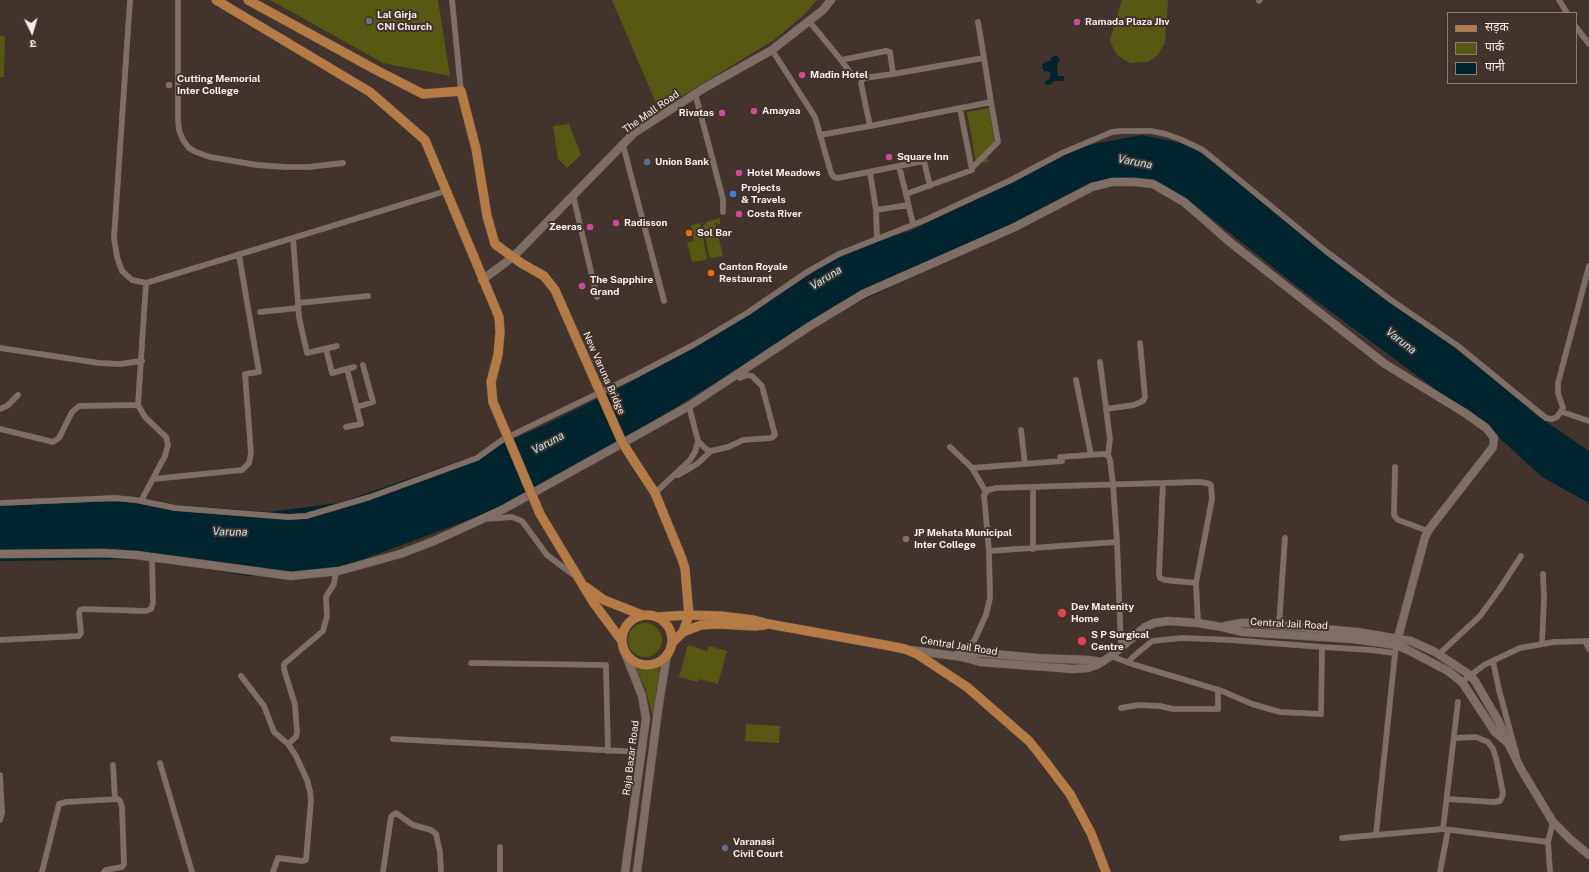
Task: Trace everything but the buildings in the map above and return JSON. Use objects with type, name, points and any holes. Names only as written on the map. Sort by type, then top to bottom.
[{"type":"main road","points":[[216,0],[370,92],[425,140],[482,280],[499,317],[500,332],[498,355],[491,382],[492,402],[540,514],[580,581],[634,661],[648,664],[662,659],[667,654],[672,642],[683,632],[701,626],[718,624],[755,626],[769,624]]},
{"type":"main road","points":[[248,0],[423,94],[462,91]]},
{"type":"main road","name":"New Varuna Bridge","points":[[462,91],[476,150],[487,216],[495,244],[544,276],[555,290],[622,442],[655,493],[680,551],[689,615]]},
{"type":"main road","points":[[580,581],[604,600],[642,615],[657,617],[668,627],[672,642]]},
{"type":"main road","points":[[623,646],[624,631],[629,623],[642,615]]},
{"type":"main road","points":[[683,632],[689,615]]},
{"type":"main road","name":"Central Jail Road","points":[[657,617],[689,615],[721,616],[754,620],[905,649],[928,660],[967,687],[1028,741],[1070,794],[1091,833],[1106,872]]},
{"type":"street","points":[[130,0],[114,238],[117,257],[122,271],[132,280],[146,283],[446,191]]},
{"type":"street","points":[[178,0],[178,118],[179,130],[183,140],[189,148],[210,157],[257,165],[309,167],[343,163]]},
{"type":"street","points":[[452,0],[462,91]]},
{"type":"street","name":"The Mall Road","points":[[482,280],[513,257],[634,134],[695,93],[772,50],[810,21],[832,0]]},
{"type":"street","points":[[1559,0],[1566,12]]},
{"type":"street","points":[[810,21],[852,75]]},
{"type":"street","points":[[906,194],[971,171],[973,167],[998,142],[978,22]]},
{"type":"street","points":[[1577,27],[1589,44]]},
{"type":"street","points":[[772,50],[815,117],[831,173],[834,178],[924,161],[930,186]]},
{"type":"street","points":[[841,60],[886,51],[890,52],[893,74]]},
{"type":"street","points":[[870,126],[861,83],[864,78],[984,58]]},
{"type":"street","points":[[695,93],[723,199],[723,212]]},
{"type":"street","points":[[820,135],[991,102]]},
{"type":"street","points":[[960,109],[973,167]]},
{"type":"street","points":[[0,503],[115,498],[175,508],[288,517],[311,514],[378,495],[477,458],[502,440],[636,375],[695,344],[747,313],[822,263],[839,254],[913,224],[1012,180],[1062,153],[1112,132],[1133,130],[1151,131],[1166,134],[1203,150],[1327,252],[1391,300],[1458,346],[1543,417],[1548,419],[1557,417],[1562,412],[1563,405],[1558,393],[1558,384],[1589,266]]},
{"type":"street","points":[[623,145],[664,301]]},
{"type":"street","points":[[900,166],[913,224]]},
{"type":"street","points":[[870,172],[876,210],[877,238]]},
{"type":"street","points":[[0,554],[103,553],[290,576],[336,571],[375,562],[418,548],[502,510],[689,406],[823,318],[863,294],[1015,227],[1092,187],[1118,181],[1153,184],[1184,202],[1231,243],[1385,364],[1464,413],[1486,428],[1494,438],[1493,447],[1428,531],[1422,547],[1396,645],[1376,834]]},
{"type":"street","points":[[573,195],[597,297]]},
{"type":"street","points":[[876,210],[908,205]]},
{"type":"street","points":[[293,238],[298,305],[307,353],[338,346]]},
{"type":"street","points":[[153,479],[242,470],[249,463],[251,453],[245,374],[259,372],[239,255]]},
{"type":"street","points":[[141,502],[168,450],[167,440],[162,432],[145,417],[138,405],[146,283]]},
{"type":"street","points":[[260,312],[298,305],[368,296]]},
{"type":"street","points":[[1106,408],[1134,405],[1143,401],[1144,397],[1140,343]]},
{"type":"street","points":[[0,348],[99,363],[120,364],[142,360]]},
{"type":"street","points":[[326,349],[332,373],[354,367]]},
{"type":"street","points":[[1100,362],[1110,439],[1108,455],[1113,484],[1121,648]]},
{"type":"street","points":[[357,407],[373,402],[363,365]]},
{"type":"street","points":[[346,427],[361,424],[347,369]]},
{"type":"street","points":[[673,477],[697,464],[712,451],[728,447],[743,440],[771,438],[775,435],[762,386],[750,374],[740,378],[736,374]]},
{"type":"street","points":[[1076,380],[1091,455]]},
{"type":"street","points":[[0,409],[7,406],[18,394]]},
{"type":"street","points":[[0,429],[53,442],[59,438],[72,412],[79,406],[138,405]]},
{"type":"street","points":[[655,493],[694,455],[698,441],[689,406]]},
{"type":"street","points":[[1562,412],[1589,421]]},
{"type":"street","points":[[1021,430],[1025,464]]},
{"type":"street","points":[[698,441],[707,450],[712,451]]},
{"type":"street","points":[[950,448],[972,468],[986,492],[985,502],[989,551],[990,598],[986,615],[974,641],[957,656]]},
{"type":"street","points":[[972,468],[1025,464],[1091,455],[1108,455]]},
{"type":"street","points":[[1395,466],[1394,515],[1398,520],[1428,531]]},
{"type":"street","points":[[986,492],[996,488],[1113,484],[1199,482],[1211,485],[1212,499],[1196,583],[1198,623]]},
{"type":"street","points":[[1163,483],[1160,578],[1165,580],[1196,583]]},
{"type":"street","points":[[1033,548],[1034,487]]},
{"type":"street","points":[[482,520],[512,517],[522,520],[547,555],[580,581]]},
{"type":"street","points":[[1279,625],[1285,538]]},
{"type":"street","points":[[989,551],[1116,542]]},
{"type":"street","points":[[1439,654],[1480,616],[1521,556]]},
{"type":"street","points":[[0,640],[79,636],[81,633],[79,611],[83,609],[146,611],[151,609],[153,603],[152,558]]},
{"type":"street","points":[[288,744],[296,738],[298,732],[294,698],[283,667],[284,664],[323,631],[327,616],[326,597],[332,587],[336,571]]},
{"type":"street","points":[[1542,644],[1544,599],[1543,574]]},
{"type":"street","name":"Central Jail Road","points":[[905,649],[957,656],[971,653],[983,653],[1102,662],[1145,627],[1154,623],[1168,622],[1198,623],[1243,632],[1353,639],[1396,645],[1448,671],[1462,682],[1495,732],[1508,743],[1521,769],[1553,822],[1589,855]]},
{"type":"street","points":[[1222,627],[1241,623],[1358,632],[1396,645]]},
{"type":"street","points":[[1128,662],[1152,641],[1182,638],[1371,650],[1396,645],[1411,640],[1439,654],[1470,675],[1499,722],[1508,743]]},
{"type":"street","points":[[1462,682],[1470,675],[1493,661],[1520,648],[1542,644],[1587,641],[1589,649]]},
{"type":"street","name":"Raja Bazar Road","points":[[623,646],[645,707],[646,730],[625,872]]},
{"type":"street","points":[[1111,656],[1218,690],[1252,704],[1280,712],[1320,714],[1322,647]]},
{"type":"street","points":[[637,872],[658,710],[667,654]]},
{"type":"street","points":[[1493,661],[1499,690],[1521,769]]},
{"type":"street","points":[[471,663],[606,665],[608,750]]},
{"type":"street","points":[[241,676],[264,706],[274,732],[288,744],[301,764],[310,791],[311,800],[307,858],[302,862],[278,858],[273,872]]},
{"type":"street","points":[[1121,708],[1138,705],[1160,706],[1173,709],[1218,709],[1218,690]]},
{"type":"street","points":[[1440,872],[1458,702]]},
{"type":"street","points":[[1447,799],[1494,802],[1500,801],[1503,793],[1496,758],[1493,749],[1488,742],[1476,737],[1454,738]]},
{"type":"street","points":[[393,739],[642,752]]},
{"type":"street","points":[[160,763],[192,872]]},
{"type":"street","points":[[113,765],[115,799]]},
{"type":"street","points":[[0,775],[0,820]]},
{"type":"street","points":[[42,872],[59,804],[66,802],[115,799],[120,800],[122,807],[124,864],[122,867],[104,872]]},
{"type":"street","points":[[383,872],[391,817],[396,814],[413,825],[431,830],[436,834],[440,852],[441,872]]},
{"type":"street","points":[[1550,872],[1548,842],[1553,822]]},
{"type":"street","points":[[1342,838],[1445,829],[1548,842]]},
{"type":"street","points":[[500,846],[500,872]]},
{"type":"green space","points":[[270,0],[438,0],[450,76],[383,63]]},
{"type":"green space","points":[[612,0],[817,0],[805,14],[774,40],[659,110]]},
{"type":"green space","points":[[1122,0],[1168,0],[1165,43],[1158,55],[1148,62],[1130,63],[1118,56],[1114,50],[1110,40]]},
{"type":"green space","points":[[0,36],[5,36],[4,77],[0,77]]},
{"type":"green space","points":[[989,108],[995,146],[987,155],[988,162],[976,163],[967,112]]},
{"type":"green space","points":[[569,124],[581,155],[567,168],[558,159],[553,126]]},
{"type":"green space","points":[[720,218],[720,224],[715,223],[723,256],[712,258],[709,256],[703,225],[706,224],[706,222]]},
{"type":"green space","points":[[700,223],[707,258],[705,260],[692,262],[687,242],[694,241],[691,225]]},
{"type":"green space","points":[[642,623],[648,623],[652,624],[659,630],[662,640],[661,647],[655,654],[648,657],[642,657],[638,656],[631,650],[628,643],[628,637],[629,633],[635,626]]},
{"type":"green space","points":[[688,645],[707,651],[709,646],[727,651],[718,684],[699,679],[698,682],[679,677]]},
{"type":"green space","points":[[660,664],[653,717],[645,688],[635,667],[644,669],[652,668]]},
{"type":"green space","points":[[746,724],[780,726],[779,743],[745,741]]},
{"type":"water","points":[[1054,56],[1057,56],[1060,60],[1057,64],[1058,76],[1064,76],[1064,81],[1053,81],[1052,84],[1047,85],[1045,83],[1050,78],[1050,72],[1045,72],[1042,68],[1045,62],[1050,61]]},
{"type":"water","name":"Varuna","points":[[1142,135],[1190,145],[1418,317],[1539,417],[1589,451],[1589,503],[1542,477],[1493,432],[1303,291],[1191,202],[1135,180],[1101,181],[1023,225],[803,328],[654,421],[517,502],[329,572],[248,576],[148,559],[0,561],[0,504],[34,502],[134,502],[269,512],[339,503],[474,456],[543,426],[627,384],[735,323],[834,259],[876,241],[911,231],[1067,149]]},
{"type":"place","name":"Lal Girja CNI Church","points":[[369,21]]},
{"type":"place","name":"Ramada Plaza Jhv","points":[[1077,22]]},
{"type":"place","name":"Madin Hotel","points":[[802,75]]},
{"type":"place","name":"Cutting Memorial Inter College","points":[[169,85]]},
{"type":"place","name":"Amayaa","points":[[754,111]]},
{"type":"place","name":"Rivatas","points":[[722,113]]},
{"type":"place","name":"Square Inn","points":[[889,157]]},
{"type":"place","name":"Union Bank","points":[[647,162]]},
{"type":"place","name":"Hotel Meadows","points":[[739,173]]},
{"type":"place","name":"Projects & Travels","points":[[733,194]]},
{"type":"place","name":"Costa River","points":[[739,214]]},
{"type":"place","name":"Radisson","points":[[616,223]]},
{"type":"place","name":"Zeeras","points":[[590,227]]},
{"type":"place","name":"Sol Bar","points":[[689,233]]},
{"type":"place","name":"Canton Royale Restaurant","points":[[711,273]]},
{"type":"place","name":"The Sapphire Grand","points":[[582,286]]},
{"type":"place","name":"JP Mehata Municipal Inter College","points":[[906,539]]},
{"type":"place","name":"Dev Matenity Home","points":[[1062,613]]},
{"type":"place","name":"S P Surgical Centre","points":[[1082,641]]},
{"type":"place","name":"Varanasi Civil Court","points":[[725,848]]}]
